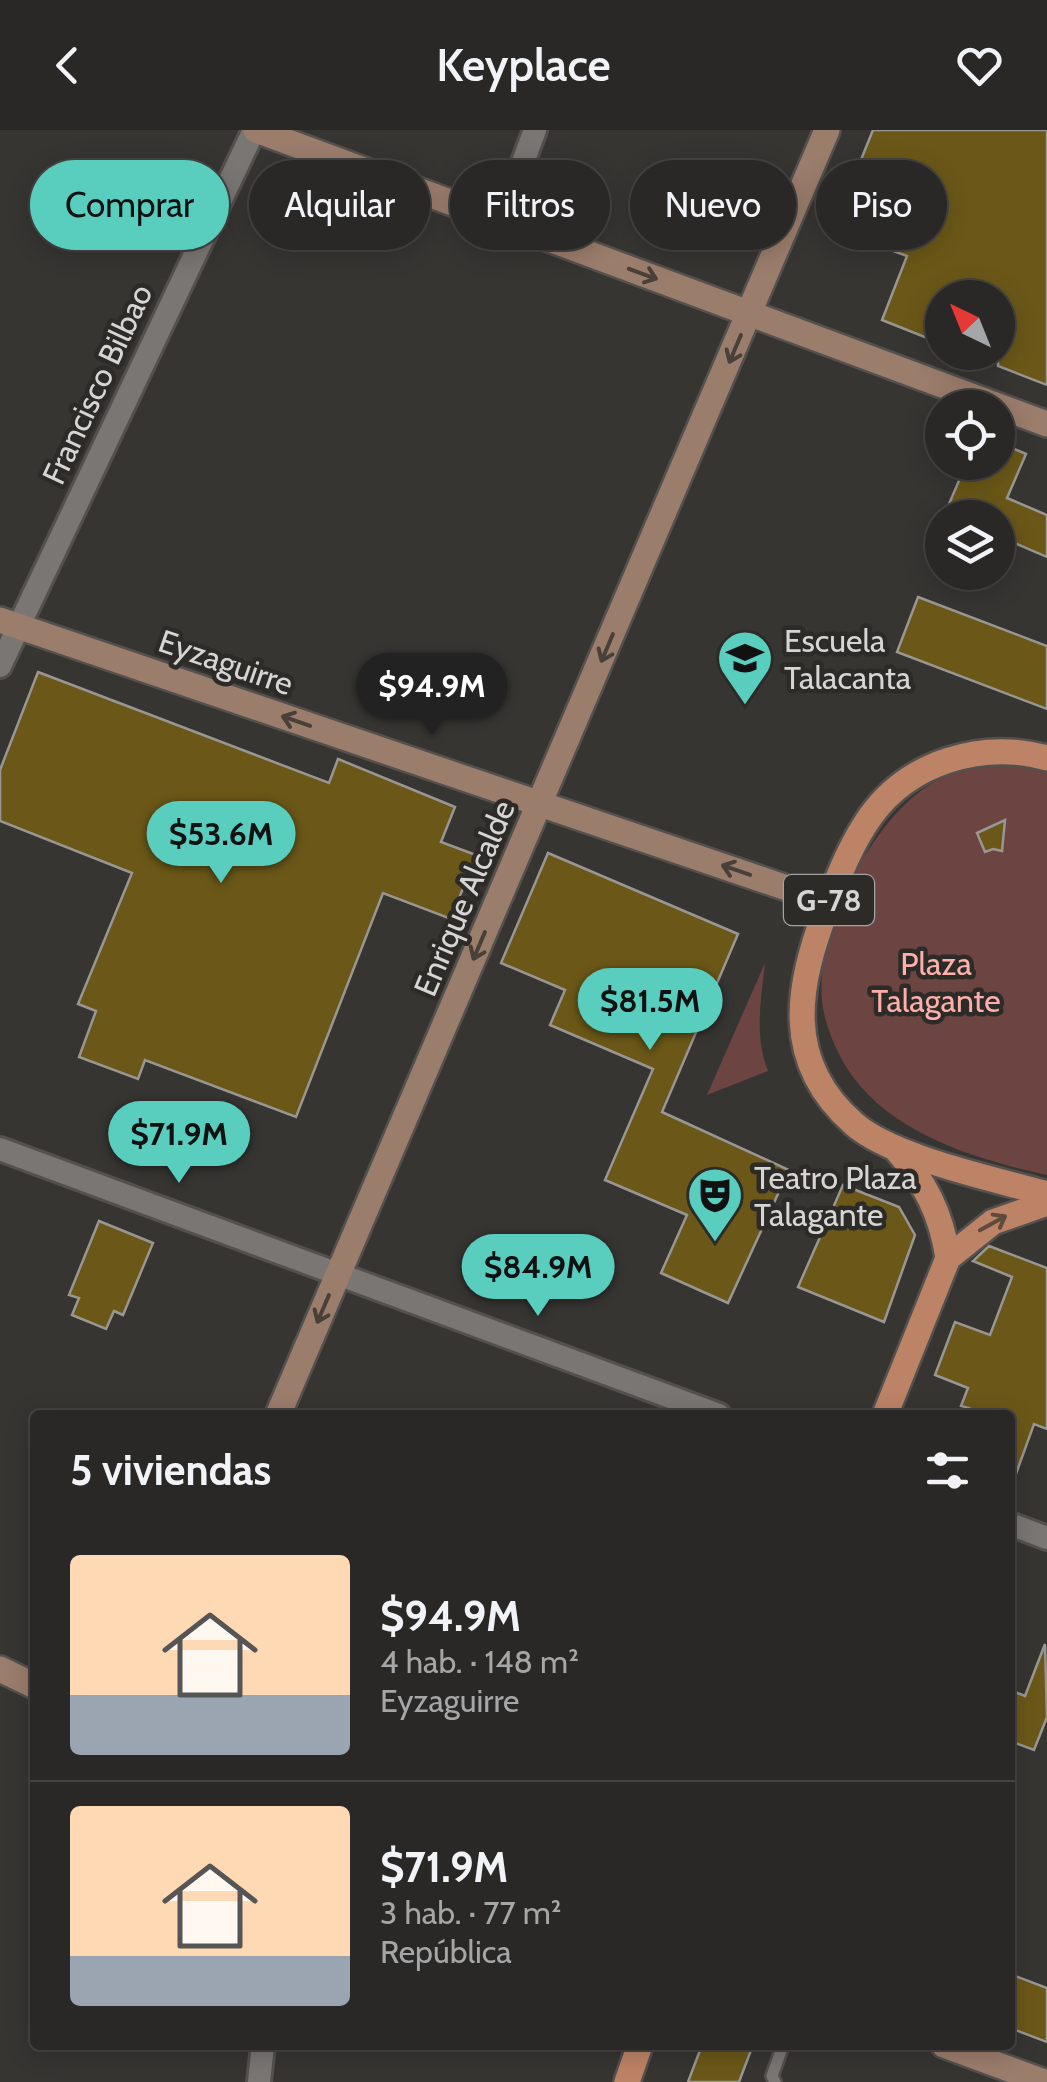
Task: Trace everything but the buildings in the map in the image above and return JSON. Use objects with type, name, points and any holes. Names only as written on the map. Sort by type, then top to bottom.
[{"type":"main road","name":"G-78","points":[[1047,758],[1012,752],[956,756],[898,787],[870,817],[828,902],[804,975],[801,1021],[816,1076],[842,1112],[869,1136],[895,1148],[1047,1194]]},
{"type":"main road","name":"G-78","points":[[895,1148],[935,1204],[948,1258]]},
{"type":"main road","points":[[888,1410],[948,1258],[993,1222],[1047,1203]]},
{"type":"main road","points":[[627,2082],[638,2050]]},
{"type":"street","points":[[255,130],[450,202]]},
{"type":"street","name":"Francisco Bilbao","points":[[0,666],[9,623],[255,130]]},
{"type":"street","points":[[524,160],[535,130]]},
{"type":"street","name":"Enrique Alcalde","points":[[280,1410],[827,130]]},
{"type":"street","points":[[579,250],[1047,424]]},
{"type":"street","name":"Eyzaguirre","points":[[9,623],[828,902]]},
{"type":"street","points":[[0,1149],[706,1410]]},
{"type":"street","points":[[1015,1526],[1047,1538]]},
{"type":"street","points":[[0,1669],[30,1684]]},
{"type":"street","points":[[259,2082],[262,2050]]},
{"type":"street","points":[[958,2050],[1044,2082]]},
{"type":"lane","points":[[776,2082],[772,2076],[781,2050]]},
{"type":"green space","name":"Plaza Talagante","points":[[1013,765],[1047,773],[1047,1175],[967,1153],[892,1115],[871,1098],[848,1070],[823,1008],[822,979],[837,913],[870,847],[891,819],[914,796],[947,776]]},
{"type":"green space","points":[[765,963],[760,1031],[768,1071],[707,1095]]},
{"type":"place","name":"Escuela Talacanta","points":[[745,707]]},
{"type":"place","name":"Teatro Plaza Talagante","points":[[715,1244]]}]
